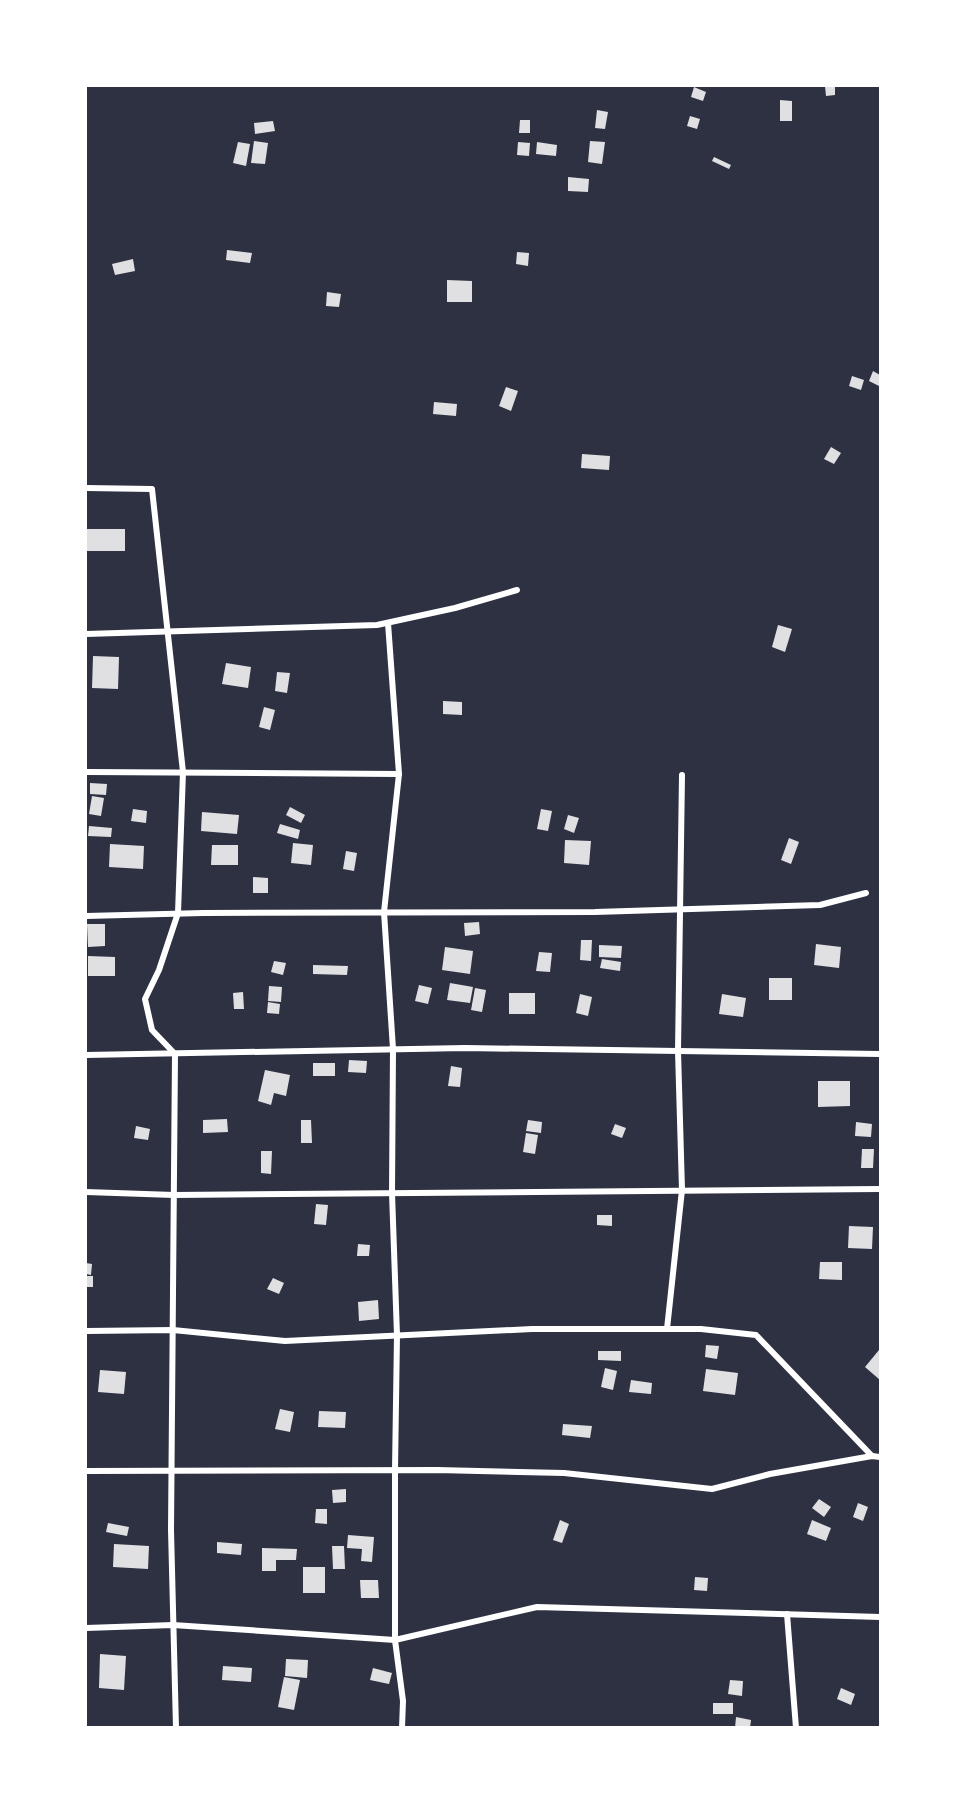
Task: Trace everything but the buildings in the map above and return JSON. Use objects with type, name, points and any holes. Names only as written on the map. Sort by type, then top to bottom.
[{"type":"street","points":[[86,488],[152,489],[183,772],[178,913],[159,970],[145,999],[152,1030],[175,1054],[171,1472],[176,1728]]},
{"type":"street","points":[[86,634],[377,625],[455,608],[517,590]]},
{"type":"street","points":[[388,623],[399,774],[384,912],[393,1049],[392,1193],[397,1335],[395,1640],[403,1701],[402,1728]]},
{"type":"street","points":[[86,772],[399,774]]},
{"type":"street","points":[[667,1329],[682,1190],[678,1051],[682,775]]},
{"type":"street","points":[[86,915],[595,912],[820,905],[866,893]]},
{"type":"street","points":[[86,1055],[465,1048],[880,1054]]},
{"type":"street","points":[[86,1192],[174,1195],[880,1189]]},
{"type":"street","points":[[86,1331],[173,1330],[285,1341],[532,1329],[701,1329],[756,1335],[872,1456]]},
{"type":"street","points":[[86,1471],[395,1470],[564,1473],[712,1489],[771,1474],[872,1456],[880,1457]]},
{"type":"street","points":[[86,1628],[174,1625],[395,1640],[537,1607],[880,1617]]},
{"type":"street","points":[[787,1614],[796,1728]]}]
